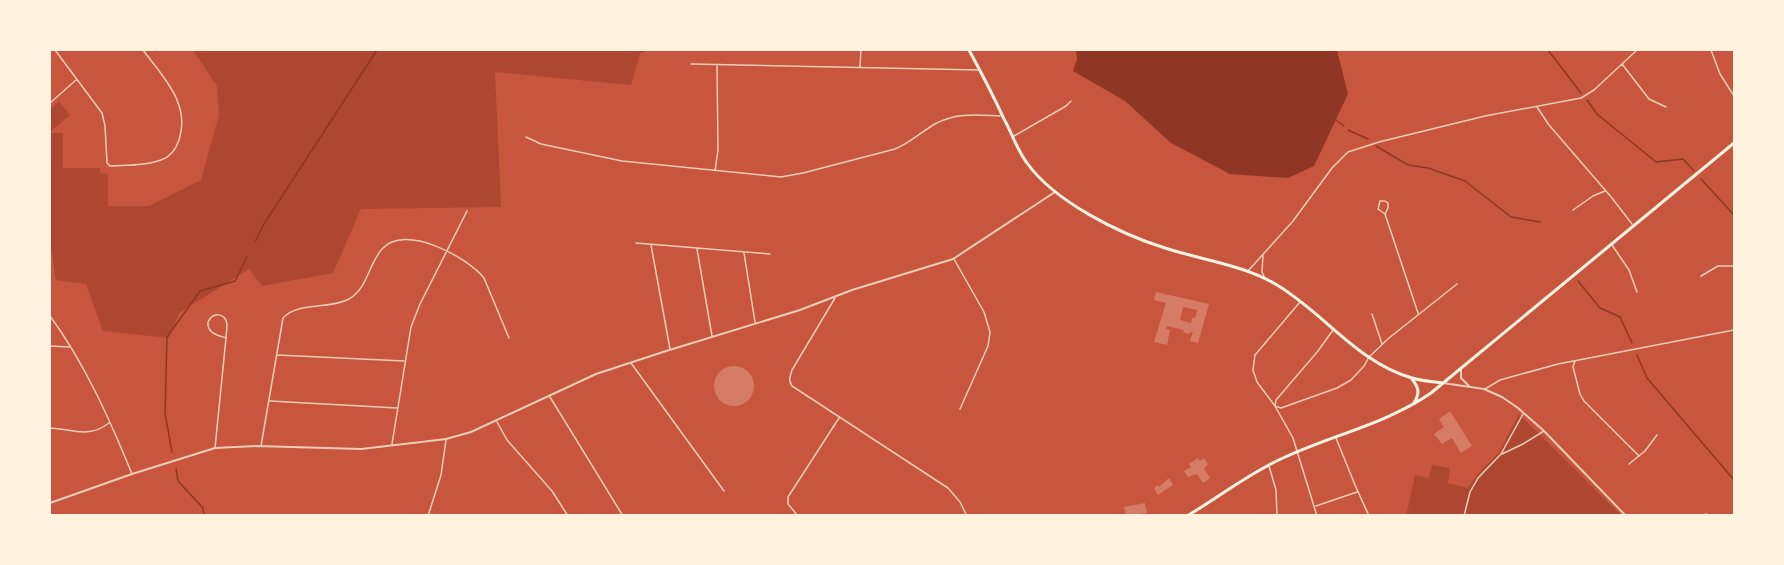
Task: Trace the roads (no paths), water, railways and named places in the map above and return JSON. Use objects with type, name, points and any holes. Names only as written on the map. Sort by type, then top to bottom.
[{"type":"main road","points":[[969,50],[1021,154],[1030,167],[1055,192],[1115,228],[1139,239],[1266,279],[1300,301],[1369,357],[1411,378],[1443,383]]},
{"type":"main road","points":[[1187,516],[1268,465],[1401,412],[1413,405],[1443,383],[1734,143]]},
{"type":"main road","points":[[1411,378],[1419,391],[1413,405]]},
{"type":"street","points":[[55,50],[98,107],[104,119],[108,166],[159,161],[173,152],[181,136],[183,117],[176,95],[143,50]]},
{"type":"street","points":[[860,68],[861,50]]},
{"type":"street","points":[[1247,272],[1348,152],[1388,139],[1585,96],[1637,50]]},
{"type":"street","points":[[1711,50],[1720,74],[1734,96]]},
{"type":"street","points":[[1621,63],[1649,99],[1666,107]]},
{"type":"street","points":[[692,64],[980,70]]},
{"type":"street","points":[[715,171],[718,150],[717,65]]},
{"type":"street","points":[[50,103],[76,80]]},
{"type":"street","points":[[1013,137],[1071,101]]},
{"type":"street","points":[[1536,106],[1549,125],[1634,226]]},
{"type":"street","points":[[526,137],[541,144],[621,161],[781,177],[895,149],[951,117],[1003,116]]},
{"type":"street","points":[[1573,210],[1605,190]]},
{"type":"street","points":[[50,503],[215,448],[361,448],[446,439],[471,432],[596,374],[756,324],[896,275],[953,259],[1055,192]]},
{"type":"street","points":[[1385,214],[1388,203],[1380,201],[1378,209],[1385,214],[1418,314]]},
{"type":"street","points":[[391,446],[409,337],[416,315],[467,211]]},
{"type":"street","points":[[261,447],[281,322],[286,314],[345,301],[352,297],[362,287],[375,259],[386,245],[398,240],[431,244],[471,266],[484,278],[509,339]]},
{"type":"street","points":[[636,243],[770,254]]},
{"type":"street","points":[[651,244],[670,349]]},
{"type":"street","points":[[1611,244],[1629,270],[1637,292]]},
{"type":"street","points":[[697,248],[712,336]]},
{"type":"street","points":[[744,252],[756,324]]},
{"type":"street","points":[[1263,254],[1262,272],[1266,279]]},
{"type":"street","points":[[953,259],[984,312],[990,332],[988,346],[960,409]]},
{"type":"street","points":[[1701,276],[1718,266],[1734,267]]},
{"type":"street","points":[[1275,406],[1281,408],[1345,384],[1357,375],[1369,357],[1382,344],[1457,284]]},
{"type":"street","points":[[835,297],[792,370],[789,380],[792,386],[948,488],[960,502],[967,516]]},
{"type":"street","points":[[1300,301],[1255,355],[1253,366],[1255,378],[1275,406],[1293,438],[1317,516]]},
{"type":"street","points":[[1372,314],[1382,344]]},
{"type":"street","points":[[215,448],[226,338],[227,323],[221,315],[213,315],[208,322],[209,330],[226,338]]},
{"type":"street","points":[[50,316],[110,423],[132,474]]},
{"type":"street","points":[[1275,406],[1276,400],[1334,329]]},
{"type":"street","points":[[1484,389],[1500,380],[1576,360],[1734,330]]},
{"type":"street","points":[[50,346],[69,348]]},
{"type":"street","points":[[276,355],[405,361]]},
{"type":"street","points":[[1576,360],[1573,367],[1584,401],[1639,456]]},
{"type":"street","points":[[631,362],[724,491]]},
{"type":"street","points":[[1461,368],[1461,378],[1469,386]]},
{"type":"street","points":[[1443,383],[1484,389],[1524,413],[1626,516]]},
{"type":"street","points":[[550,396],[623,516]]},
{"type":"street","points":[[269,401],[397,408]]},
{"type":"street","points":[[1464,516],[1470,492],[1478,478],[1501,454],[1524,413]]},
{"type":"street","points":[[798,516],[788,504],[788,497],[840,417]]},
{"type":"street","points":[[496,421],[507,440],[552,491],[568,516]]},
{"type":"street","points":[[50,428],[82,433],[98,430],[110,423]]},
{"type":"street","points":[[1501,454],[1544,431]]},
{"type":"street","points":[[1629,464],[1652,444],[1657,435]]},
{"type":"street","points":[[1336,437],[1370,516]]},
{"type":"street","points":[[428,516],[441,475],[446,439]]},
{"type":"street","points":[[1268,465],[1276,490],[1277,516]]},
{"type":"street","points":[[1315,507],[1358,492]]},
{"type":"street","points":[[1697,516],[1707,513]]},
{"type":"waterway","points":[[255,242],[264,224],[377,50]]},
{"type":"waterway","points":[[1548,50],[1581,93]]},
{"type":"waterway","points":[[1587,100],[1597,114],[1656,162],[1683,159],[1694,171]]},
{"type":"waterway","points":[[1336,120],[1344,126]]},
{"type":"waterway","points":[[1348,130],[1368,139]]},
{"type":"waterway","points":[[1376,146],[1408,165],[1428,168],[1465,181],[1511,217],[1540,222]]},
{"type":"waterway","points":[[1701,179],[1734,215]]},
{"type":"waterway","points":[[172,452],[165,414],[167,337],[200,291],[235,281],[247,257]]},
{"type":"waterway","points":[[1578,281],[1600,308],[1620,317],[1632,343]]},
{"type":"waterway","points":[[1637,355],[1647,378],[1734,480]]},
{"type":"waterway","points":[[176,469],[178,481],[203,508],[204,516]]}]
